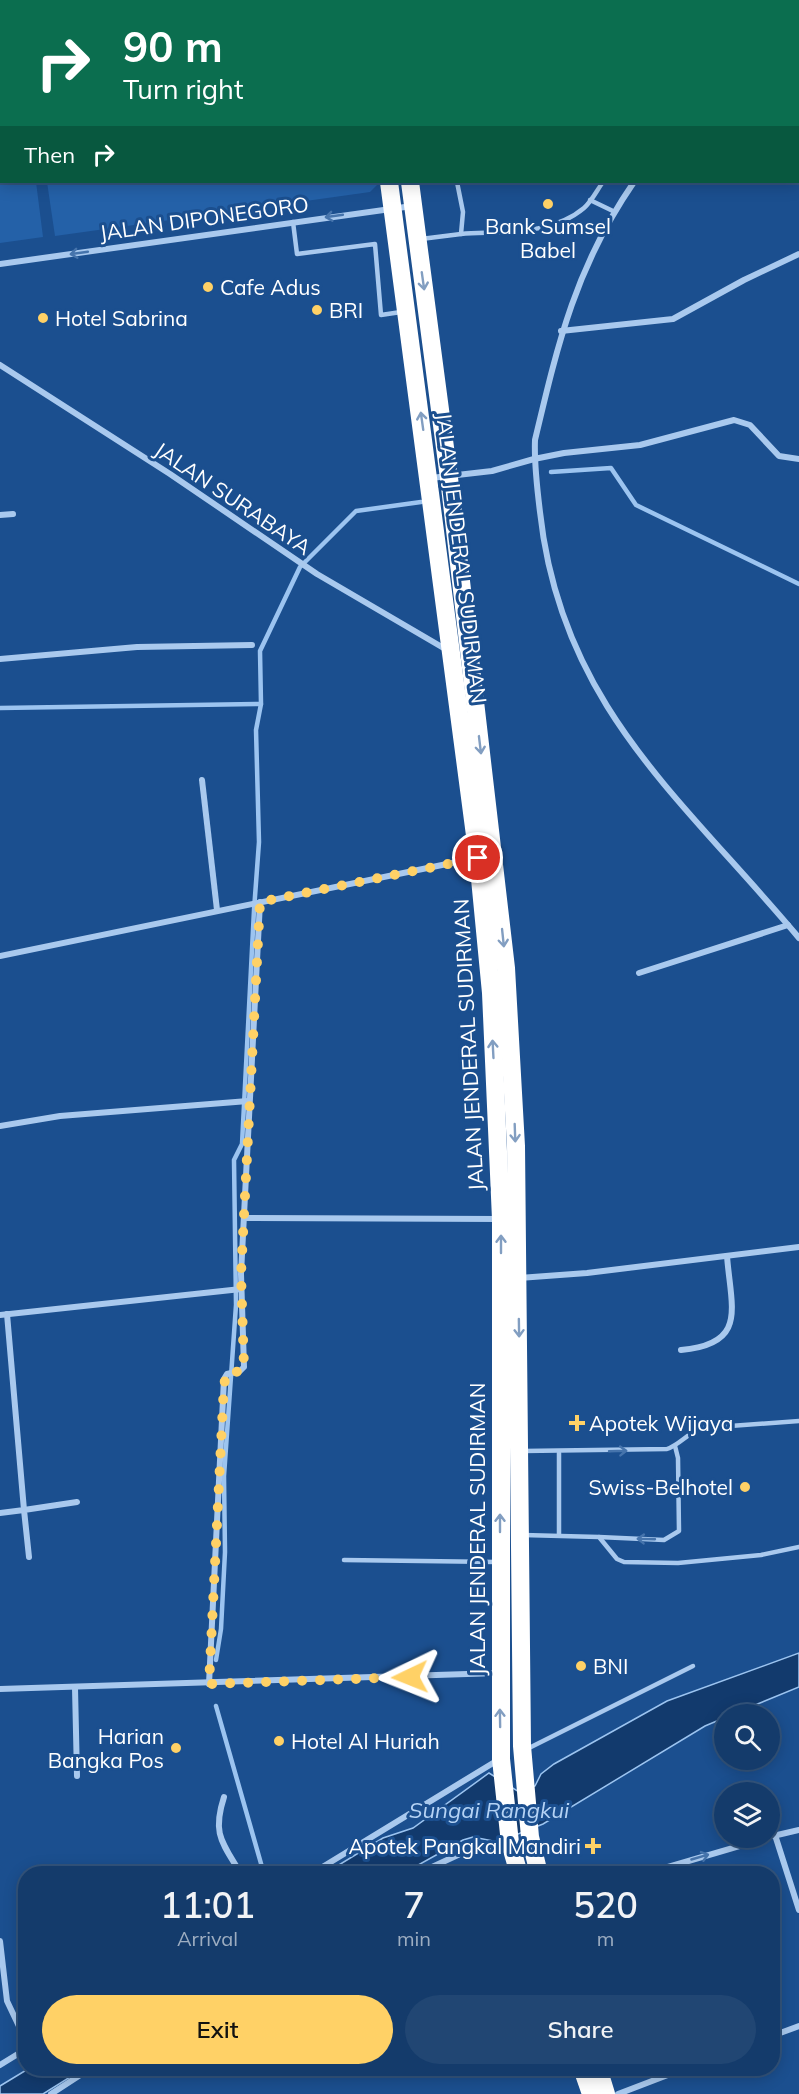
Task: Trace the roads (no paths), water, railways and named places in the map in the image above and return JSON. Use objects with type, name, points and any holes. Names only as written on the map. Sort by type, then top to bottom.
[{"type":"highway","name":"JALAN JENDERAL SUDIRMAN","points":[[389,183],[430,478],[478,858],[491,993],[501,1219],[499,1451],[501,1767],[511,1846],[517,1866]]},
{"type":"highway","name":"JALAN JENDERAL SUDIRMAN","points":[[410,183],[449,478],[506,968],[514,1105],[518,1278],[522,1751],[530,1837],[537,1866]]},
{"type":"highway","points":[[585,2076],[591,2094]]},
{"type":"highway","points":[[600,2076],[606,2094]]},
{"type":"street","points":[[633,183],[595,246],[561,331],[535,440],[534,459],[544,556],[554,593],[582,663],[599,695],[662,785],[799,938]]},
{"type":"street","name":"JALAN DIPONEGORO","points":[[0,264],[413,206]]},
{"type":"street","points":[[561,331],[673,319],[744,280],[799,254]]},
{"type":"street","name":"JALAN SURABAYA","points":[[0,365],[253,530],[316,574],[451,653]]},
{"type":"street","points":[[430,478],[449,478],[492,471],[534,459],[640,445],[734,420],[750,426],[779,456],[799,459]]},
{"type":"street","points":[[0,515],[13,514]]},
{"type":"street","points":[[0,659],[137,647],[252,645]]},
{"type":"street","points":[[202,780],[217,909]]},
{"type":"street","points":[[0,956],[217,909],[478,858]]},
{"type":"street","points":[[209,1684],[224,1384],[227,1374],[240,1371],[244,1362],[239,1289],[259,902]]},
{"type":"street","points":[[639,973],[788,925]]},
{"type":"street","points":[[0,1126],[60,1116],[247,1101]]},
{"type":"street","points":[[244,1218],[501,1219]]},
{"type":"street","points":[[518,1278],[586,1273],[799,1247]]},
{"type":"street","points":[[681,1350],[713,1343],[729,1329],[731,1319],[727,1256]]},
{"type":"street","points":[[29,1557],[4,1315],[239,1289]]},
{"type":"street","points":[[0,1513],[77,1502]]},
{"type":"street","points":[[0,1689],[500,1673]]},
{"type":"street","points":[[75,1688],[77,1776]]},
{"type":"street","points":[[325,1866],[501,1767]]},
{"type":"street","points":[[224,1797],[217,1820],[219,1832],[237,1866]]},
{"type":"street","points":[[780,1834],[799,1828]]},
{"type":"street","points":[[434,1866],[460,1854],[511,1846]]},
{"type":"street","points":[[671,1866],[733,1848]]},
{"type":"street","points":[[775,1848],[799,1910]]},
{"type":"street","points":[[0,1941],[7,2001],[18,2028]]},
{"type":"street","points":[[780,2033],[799,2026]]},
{"type":"street","points":[[0,2065],[18,2054]]},
{"type":"street","points":[[51,2094],[79,2076]]},
{"type":"street","points":[[618,2094],[665,2076]]},
{"type":"lane","points":[[457,183],[463,213],[461,234]]},
{"type":"lane","points":[[417,240],[547,227],[570,218],[590,200],[602,183]]},
{"type":"lane","points":[[590,200],[615,213]]},
{"type":"lane","points":[[293,222],[297,254],[375,244],[381,315],[407,312]]},
{"type":"lane","points":[[499,1451],[559,1453],[659,1449],[675,1446],[693,1431],[799,1421]]},
{"type":"lane","points":[[521,1535],[664,1540],[679,1531],[678,1458],[675,1446]]},
{"type":"lane","points":[[559,1453],[559,1535]]},
{"type":"lane","points":[[599,1537],[617,1559],[624,1562],[678,1563],[761,1554],[799,1547]]},
{"type":"lane","points":[[344,1560],[500,1562]]},
{"type":"lane","points":[[522,1751],[693,1666]]},
{"type":"water","name":"Sungai Rangkui","points":[[799,1653],[799,1687],[757,1704],[714,1704],[714,1722],[543,1824],[498,1842],[473,1837],[463,1840],[417,1866],[337,1866],[383,1838],[413,1828],[489,1773],[519,1792],[535,1786],[541,1774],[554,1764],[667,1701]]},
{"type":"water","points":[[18,2075],[72,2076],[43,2094],[0,2094],[0,2086]]},
{"type":"waterway","points":[[551,472],[611,468],[636,505],[799,584]]},
{"type":"waterway","points":[[216,1660],[221,1629],[225,1552],[224,1476],[236,1305],[234,1160],[242,1144],[259,842],[256,730],[261,704],[260,651],[300,567],[356,511],[421,502]]},
{"type":"waterway","points":[[0,708],[261,704]]},
{"type":"waterway","points":[[216,1706],[262,1866]]},
{"type":"place","name":"Bank Sumsel Babel","points":[[548,204]]},
{"type":"place","name":"Cafe Adus","points":[[208,287]]},
{"type":"place","name":"BRI","points":[[317,310]]},
{"type":"place","name":"Hotel Sabrina","points":[[43,318]]},
{"type":"place","name":"Apotek Wijaya","points":[[577,1423]]},
{"type":"place","name":"Swiss-Belhotel","points":[[745,1487]]},
{"type":"place","name":"BNI","points":[[581,1666]]},
{"type":"place","name":"Hotel Al Huriah","points":[[279,1741]]},
{"type":"place","name":"Harian Bangka Pos","points":[[176,1748]]},
{"type":"place","name":"Apotek Pangkal Mandiri","points":[[593,1846]]}]
